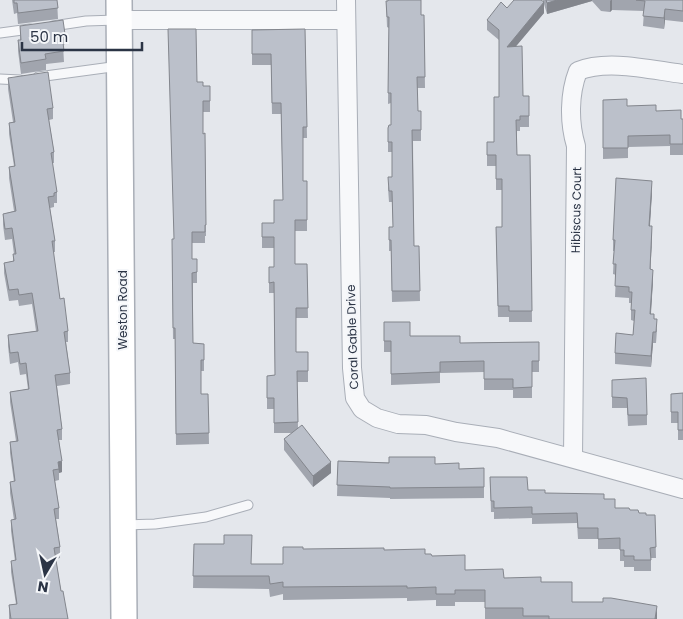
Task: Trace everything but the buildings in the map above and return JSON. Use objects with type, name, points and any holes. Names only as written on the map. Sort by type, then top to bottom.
[{"type":"main road","name":"Weston Road","points":[[120,10],[124,619]]},
{"type":"street","name":"Coral Gable Drive","points":[[346,0],[352,365],[355,398],[362,409],[377,418],[398,424],[426,425],[456,432],[498,438],[683,489]]},
{"type":"street","points":[[120,10],[346,20]]},
{"type":"street","name":"Hibiscus Court","points":[[573,458],[576,146],[571,106],[573,85],[578,71],[590,66],[622,67],[683,74]]},
{"type":"lane","points":[[0,33],[86,21],[120,10]]},
{"type":"lane","points":[[0,79],[20,80],[120,66]]},
{"type":"lane","points":[[124,526],[206,517],[248,505]]}]
